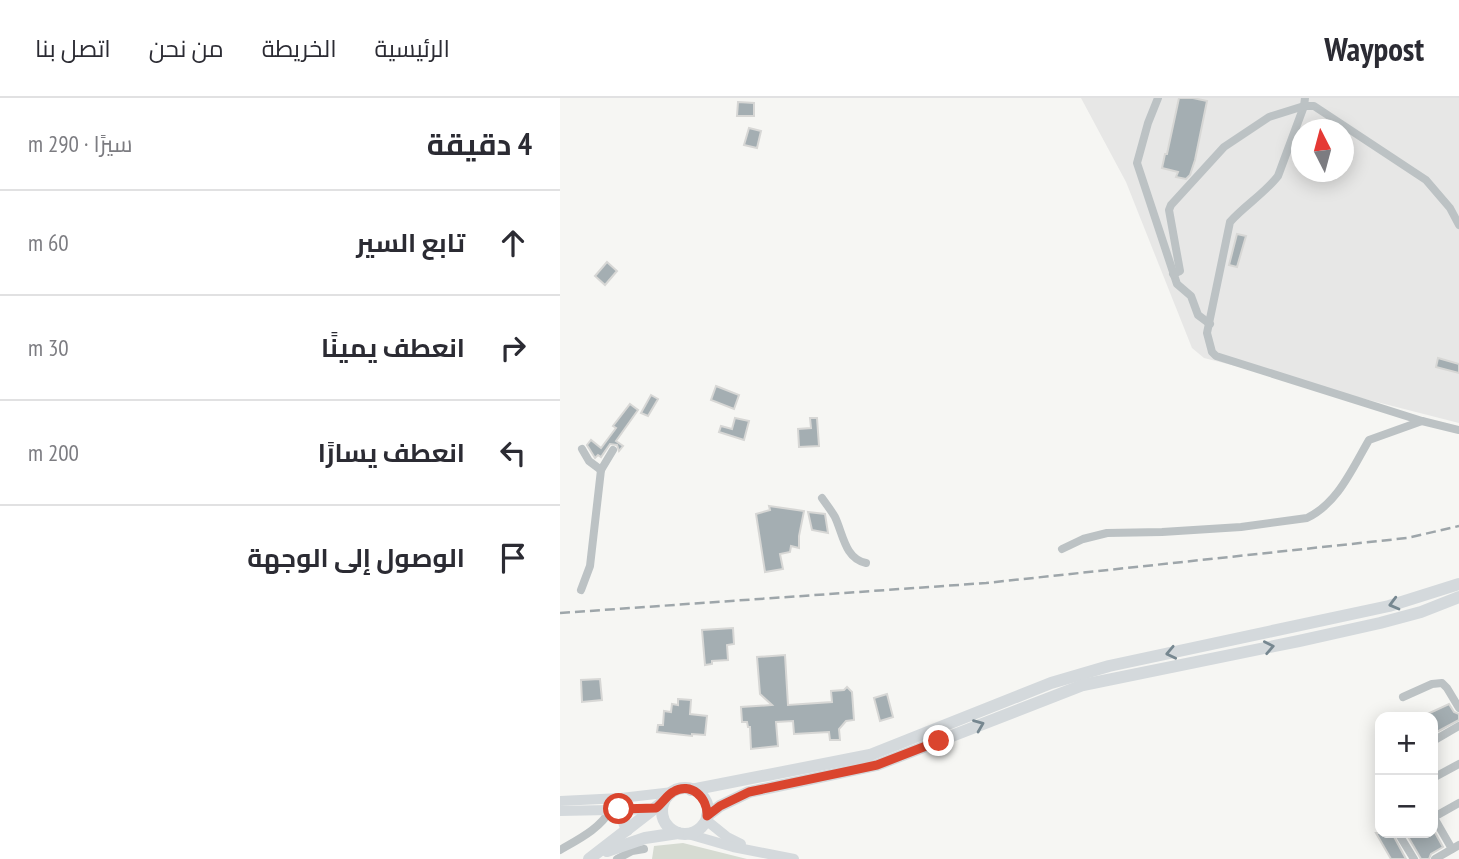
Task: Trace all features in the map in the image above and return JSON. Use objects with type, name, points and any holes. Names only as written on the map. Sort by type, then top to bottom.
[{"type":"main road","points":[[590,858],[685,789],[870,755],[1051,683],[1109,666],[1389,606],[1459,584]]},
{"type":"main road","points":[[590,858],[621,845],[644,843],[699,829],[707,818],[727,802],[749,792],[877,765],[1083,685],[1380,623],[1421,612],[1459,597]]},
{"type":"main road","points":[[691,790],[706,803],[707,818]]},
{"type":"main road","points":[[664,803],[663,818],[666,825],[683,834]]},
{"type":"main road","points":[[615,809],[627,830]]},
{"type":"street","points":[[1158,98],[1137,163],[1177,284],[1191,296],[1198,315],[1210,324]]},
{"type":"street","points":[[1173,274],[1180,271],[1169,210],[1171,205],[1224,147],[1269,117],[1304,102],[1426,180],[1450,208],[1459,225]]},
{"type":"street","points":[[1304,102],[1278,176],[1230,222],[1207,333],[1212,352],[1216,356],[1422,421],[1459,430]]},
{"type":"street","points":[[1062,549],[1083,539],[1107,533],[1241,527],[1307,518],[1316,514],[1340,490],[1369,440],[1422,421]]},
{"type":"street","points":[[582,449],[589,461],[601,470]]},
{"type":"street","points":[[581,590],[590,566],[601,470],[613,450]]},
{"type":"street","points":[[821,498],[835,516],[853,558],[866,564]]},
{"type":"street","points":[[1403,697],[1432,684],[1442,683],[1459,708]]},
{"type":"street","points":[[1438,738],[1459,726]]},
{"type":"street","points":[[1438,775],[1459,764]]},
{"type":"street","points":[[560,800],[610,799],[664,803]]},
{"type":"street","points":[[560,811],[615,809],[664,803]]},
{"type":"street","points":[[1438,814],[1459,803]]},
{"type":"street","points":[[560,850],[597,827],[615,809]]},
{"type":"street","points":[[707,818],[713,827],[727,837],[757,852]]},
{"type":"street","points":[[1435,859],[1455,847],[1438,824]]},
{"type":"street","points":[[683,834],[794,859]]},
{"type":"street","points":[[1401,838],[1414,859]]},
{"type":"street","points":[[617,859],[644,843]]},
{"type":"street","points":[[643,859],[644,843]]},
{"type":"shaded area","points":[[1081,98],[1459,98],[1459,423],[1204,358],[1192,348],[1126,182]]},
{"type":"shaded area","points":[[683,843],[747,859],[652,859],[654,846]]},
{"type":"building","points":[[1179,98],[1207,101],[1195,160],[1186,179],[1176,177],[1178,172],[1162,168]]},
{"type":"building","points":[[738,102],[754,103],[754,116],[737,116]]},
{"type":"building","points":[[749,128],[761,131],[757,148],[744,145]]},
{"type":"building","points":[[1237,234],[1246,236],[1237,267],[1229,265]]},
{"type":"building","points":[[607,262],[617,271],[605,285],[595,276]]},
{"type":"building","points":[[1438,358],[1459,364],[1459,373],[1436,367]]},
{"type":"building","points":[[716,386],[739,395],[734,409],[711,400]]},
{"type":"building","points":[[651,395],[658,399],[648,416],[641,413]]},
{"type":"building","points":[[630,404],[638,410],[616,441],[623,446],[619,451],[617,445],[610,444],[601,457],[598,455],[595,458],[587,445],[591,440],[601,448]]},
{"type":"building","points":[[735,418],[749,421],[744,440],[719,432],[721,426],[732,429]]},
{"type":"building","points":[[810,418],[817,418],[819,446],[799,447],[798,429],[811,428]]},
{"type":"building","points":[[769,506],[804,511],[799,548],[791,546],[790,552],[780,554],[783,569],[765,572],[756,514],[770,510]]},
{"type":"building","points":[[808,512],[825,514],[828,533],[812,530]]},
{"type":"building","points":[[733,628],[734,644],[727,645],[728,660],[712,661],[712,664],[705,665],[702,630]]},
{"type":"building","points":[[785,655],[788,705],[832,702],[831,691],[844,690],[847,687],[852,692],[854,720],[846,721],[839,729],[840,740],[830,740],[829,732],[794,734],[793,721],[776,722],[778,746],[751,749],[750,727],[747,722],[742,722],[741,707],[772,705],[760,694],[757,657]]},
{"type":"building","points":[[600,679],[602,700],[582,702],[581,680]]},
{"type":"building","points":[[887,694],[893,717],[880,721],[874,698]]},
{"type":"building","points":[[678,699],[691,700],[690,714],[707,716],[705,735],[657,732],[658,725],[663,725],[664,711],[671,712],[672,704],[678,705]]},
{"type":"building","points":[[1449,704],[1454,712],[1459,714],[1459,720],[1438,731],[1438,712],[1432,712]]},
{"type":"building","points":[[1379,838],[1395,838],[1406,859],[1391,859]]},
{"type":"building","points":[[1409,838],[1438,838],[1443,847],[1431,854],[1429,859],[1421,859]]},
{"type":"railway","points":[[560,613],[986,583],[1407,538],[1459,526]]},
{"type":"route","points":[[619,809],[656,808],[673,792],[685,789],[697,792],[702,797],[708,809],[707,816],[720,806],[749,792],[877,765],[939,741]]}]
